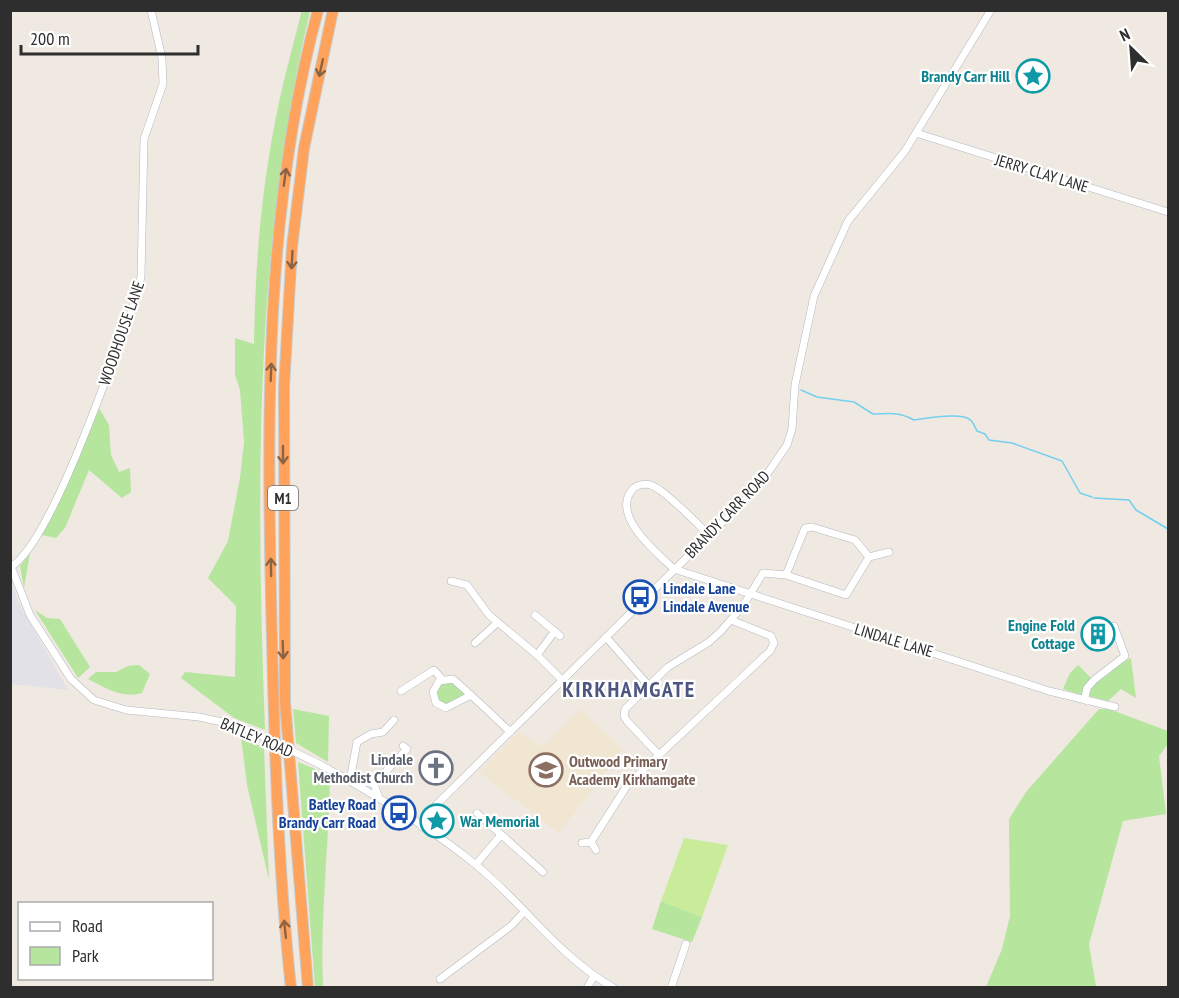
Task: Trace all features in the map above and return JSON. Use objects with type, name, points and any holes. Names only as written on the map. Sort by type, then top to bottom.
[{"type":"highway","name":"M1","points":[[291,987],[274,771],[269,501],[270,373],[277,242],[290,141],[318,10]]},
{"type":"highway","name":"M1","points":[[308,987],[285,702],[284,387],[292,247],[304,148],[333,10]]},
{"type":"street","name":"WOODHOUSE LANE","points":[[11,565],[26,553],[60,489],[133,307],[141,277],[144,139],[164,84],[162,58],[151,10]]},
{"type":"street","name":"BRANDY CARR ROAD","points":[[422,827],[437,804],[754,490],[787,445],[792,429],[795,385],[814,296],[848,221],[905,151],[991,10]]},
{"type":"street","name":"JERRY CLAY LANE","points":[[916,133],[1168,212]]},
{"type":"street","points":[[674,568],[652,548],[631,521],[626,503],[634,487],[644,484],[656,487],[709,535]]},
{"type":"street","points":[[786,575],[805,528],[812,527],[855,540],[869,557]]},
{"type":"street","points":[[658,754],[624,716],[625,709],[648,685],[688,653],[709,642],[731,620],[763,573],[786,575],[846,595],[869,557],[889,552]]},
{"type":"street","name":"BATLEY ROAD","points":[[11,565],[30,615],[71,679],[94,700],[126,710],[199,717],[231,724],[251,731],[358,785],[476,864],[572,960],[602,984],[614,987]]},
{"type":"street","name":"LINDALE LANE","points":[[674,568],[749,595],[1087,701],[1115,707]]},
{"type":"street","points":[[451,581],[467,585],[489,615],[537,655],[562,680]]},
{"type":"street","points":[[535,615],[558,633],[537,655]]},
{"type":"street","points":[[591,842],[628,784],[770,651],[774,643],[771,636],[731,620]]},
{"type":"street","points":[[474,642],[497,623]]},
{"type":"street","points":[[1087,701],[1085,698],[1087,688],[1125,656],[1114,626]]},
{"type":"street","points":[[606,637],[648,685]]},
{"type":"street","points":[[401,691],[434,670],[442,679]]},
{"type":"street","points":[[471,695],[452,707],[440,706],[433,699],[434,686],[442,679],[453,679],[471,695],[510,732]]},
{"type":"street","points":[[350,781],[357,742],[371,734],[383,732],[394,720]]},
{"type":"street","points":[[374,784],[407,749],[403,746]]},
{"type":"street","points":[[358,785],[366,782],[374,784]]},
{"type":"street","points":[[374,784],[379,798]]},
{"type":"street","points":[[477,813],[543,872]]},
{"type":"street","points":[[476,864],[501,836]]},
{"type":"street","points":[[582,843],[591,842]]},
{"type":"street","points":[[591,842],[596,850]]},
{"type":"street","points":[[440,979],[511,926],[524,913]]},
{"type":"street","points":[[671,987],[686,944]]},
{"type":"street","points":[[587,987],[594,976]]},
{"type":"shaded area","points":[[10,575],[18,602],[68,690],[11,684]]},
{"type":"shaded area","name":"Outwood Primary Academy Kirkhamgate","points":[[580,709],[623,750],[559,833],[479,772],[519,732],[542,747]]},
{"type":"green space","points":[[302,10],[310,11],[292,100],[278,189],[263,369],[260,549],[265,730],[234,718],[181,678],[185,672],[235,677],[236,606],[208,578],[228,541],[240,478],[244,442],[240,390],[235,375],[235,338],[254,344],[257,258],[266,173],[279,104]]},
{"type":"green space","points":[[99,408],[109,425],[111,455],[119,472],[130,468],[131,492],[122,498],[89,470],[65,528],[56,538],[42,535],[36,545],[64,491]]},
{"type":"green space","points":[[30,553],[24,588],[20,566]]},
{"type":"green space","points":[[35,610],[47,618],[60,619],[90,667],[78,678]]},
{"type":"green space","points":[[1131,658],[1136,698],[1121,689],[1108,701],[1089,696],[1100,678]]},
{"type":"green space","points":[[139,665],[150,674],[142,693],[121,694],[88,679],[96,672],[116,672],[128,666]]},
{"type":"green space","points":[[1078,665],[1091,678],[1082,695],[1063,689],[1070,673]]},
{"type":"green space","points":[[451,680],[463,690],[464,697],[448,706],[437,700],[437,685]]},
{"type":"green space","points":[[293,709],[329,716],[328,762],[296,743]]},
{"type":"green space","points":[[1099,709],[1109,709],[1168,731],[1168,744],[1159,756],[1166,814],[1123,821],[1089,944],[1096,987],[986,987],[1002,949],[1010,916],[1009,819],[1026,792]]},
{"type":"green space","points":[[241,737],[264,748],[269,880],[247,785]]},
{"type":"green space","points":[[298,762],[330,775],[323,987],[315,987]]},
{"type":"green space","points":[[684,838],[728,845],[702,917],[661,901]]},
{"type":"green space","points":[[661,901],[702,917],[692,942],[652,929]]},
{"type":"waterway","points":[[801,390],[817,397],[854,402],[873,414],[899,414],[914,420],[946,416],[967,418],[977,431],[985,434],[989,440],[1012,443],[1062,461],[1080,493],[1092,497]]},
{"type":"waterway","points":[[1094,498],[1129,500],[1136,510],[1168,529]]},
{"type":"place","name":"Brandy Carr Hill","points":[[1033,76]]},
{"type":"place","name":"Lindale Lane Lindale Avenue","points":[[640,597]]},
{"type":"place","name":"Engine Fold Cottage","points":[[1098,634]]},
{"type":"place","name":"Lindale Methodist Church","points":[[436,768]]},
{"type":"place","name":"Outwood Primary Academy Kirkhamgate","points":[[546,770]]},
{"type":"place","name":"Batley Road Brandy Carr Road","points":[[399,813]]},
{"type":"place","name":"War Memorial","points":[[437,821]]},
{"type":"district","name":"KIRKHAMGATE","points":[[629,689]]}]
